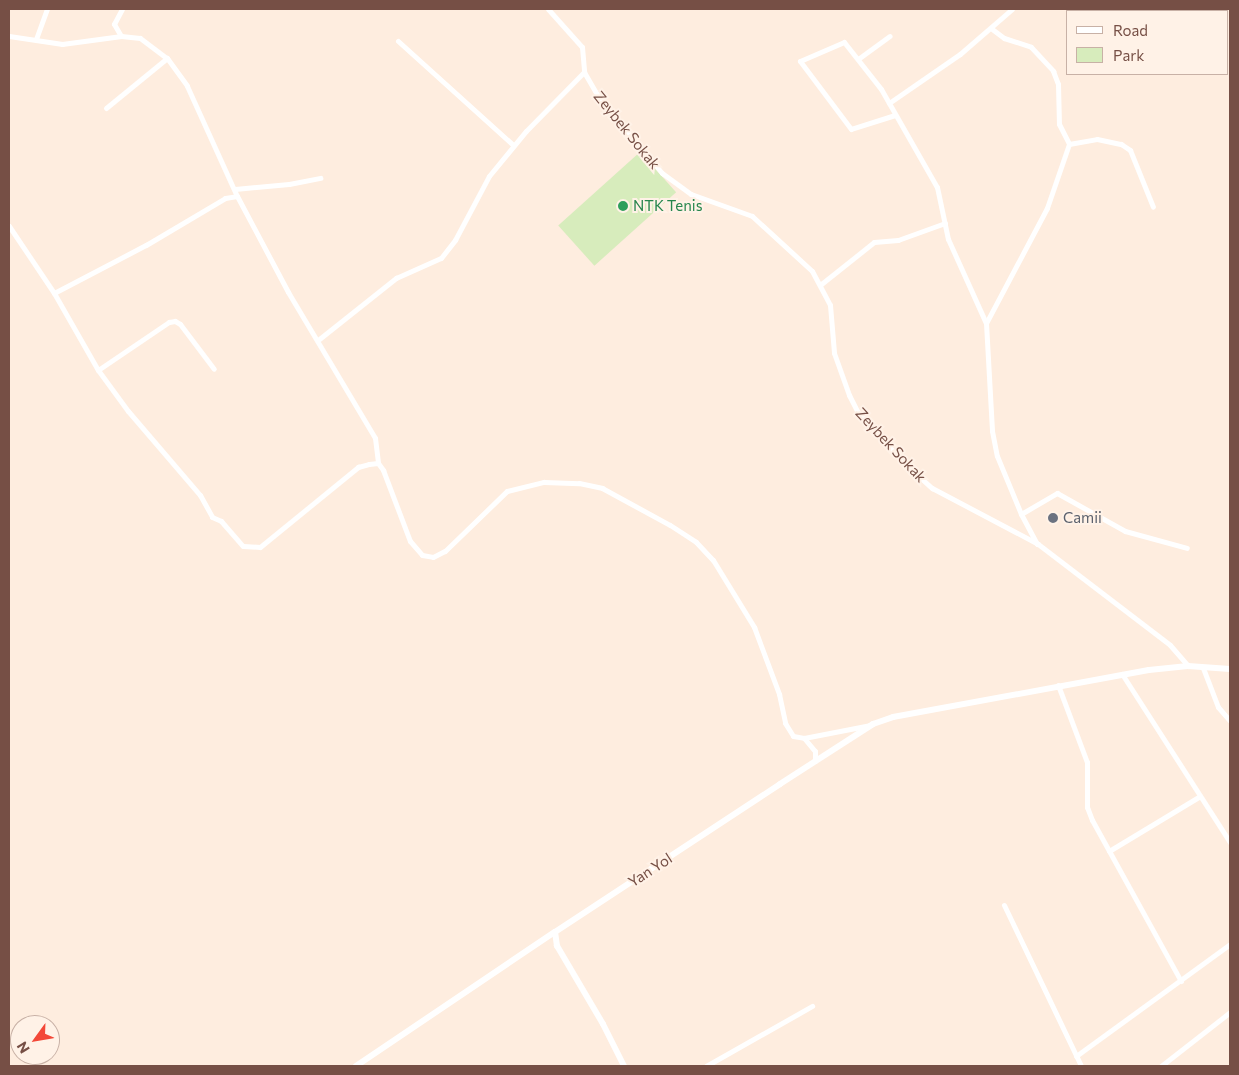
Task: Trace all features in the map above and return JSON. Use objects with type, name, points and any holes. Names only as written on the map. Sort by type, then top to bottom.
[{"type":"street","points":[[36,38],[47,9]]},
{"type":"street","points":[[121,36],[114,24],[122,9]]},
{"type":"street","name":"Zeybek Sokak","points":[[548,9],[582,47],[584,72],[596,93],[672,182],[691,194],[752,216],[812,271],[830,306],[834,353],[857,411],[932,488],[1038,544],[1170,645],[1188,666]]},
{"type":"street","points":[[890,103],[992,29],[1012,9]]},
{"type":"street","points":[[986,323],[1047,208],[1069,144],[1059,124],[1058,84],[1053,71],[1031,47],[1004,38],[992,29]]},
{"type":"street","points":[[9,36],[36,38],[62,44],[121,36],[140,38],[167,58],[187,86],[237,196],[374,438],[378,463],[383,470],[401,523],[422,555],[433,557],[445,551],[507,491],[544,482],[579,483],[602,488],[670,525],[696,542],[713,560],[742,604],[776,687],[785,723],[793,736],[804,738],[872,724]]},
{"type":"street","points":[[858,59],[890,36]]},
{"type":"street","points":[[398,41],[514,145]]},
{"type":"street","points":[[894,115],[852,129],[800,61],[844,42],[890,103],[894,115],[937,188],[948,239],[986,323],[992,431],[997,456],[1021,514],[1038,544]]},
{"type":"street","points":[[106,108],[167,58]]},
{"type":"street","points":[[318,340],[396,278],[440,258],[455,240],[489,176],[514,145],[584,72]]},
{"type":"street","points":[[1069,144],[1097,139],[1121,144],[1130,150],[1153,207]]},
{"type":"street","points":[[234,189],[320,178]]},
{"type":"street","points":[[54,293],[146,245],[225,198],[237,196]]},
{"type":"street","points":[[820,285],[874,242],[898,240],[945,223]]},
{"type":"street","points":[[9,226],[54,293],[98,370],[159,449],[200,495],[212,517],[221,521],[243,546],[260,547],[358,467],[378,463]]},
{"type":"street","points":[[98,370],[169,322],[180,324],[214,369]]},
{"type":"street","points":[[1021,514],[1057,493],[1093,516],[1125,531],[1187,548]]},
{"type":"street","name":"Yan Yol","points":[[356,1066],[555,932],[872,724],[893,717],[1122,674],[1188,666],[1230,669]]},
{"type":"street","points":[[1203,668],[1218,707],[1230,721]]},
{"type":"street","points":[[1122,674],[1230,842]]},
{"type":"street","points":[[1058,685],[1087,762],[1087,807],[1181,981]]},
{"type":"street","points":[[804,738],[815,751],[815,761]]},
{"type":"street","points":[[1109,850],[1200,796]]},
{"type":"street","points":[[1004,905],[1081,1066]]},
{"type":"street","points":[[555,932],[557,946],[603,1024],[624,1066]]},
{"type":"street","points":[[1076,1056],[1230,944]]},
{"type":"street","points":[[706,1066],[812,1006]]},
{"type":"street","points":[[1161,1066],[1230,1012]]},
{"type":"green space","name":"NTK Tenis","points":[[640,152],[676,192],[594,266],[558,226]]},
{"type":"place","name":"NTK Tenis","points":[[623,206]]},
{"type":"place","name":"Camii","points":[[1053,518]]}]
